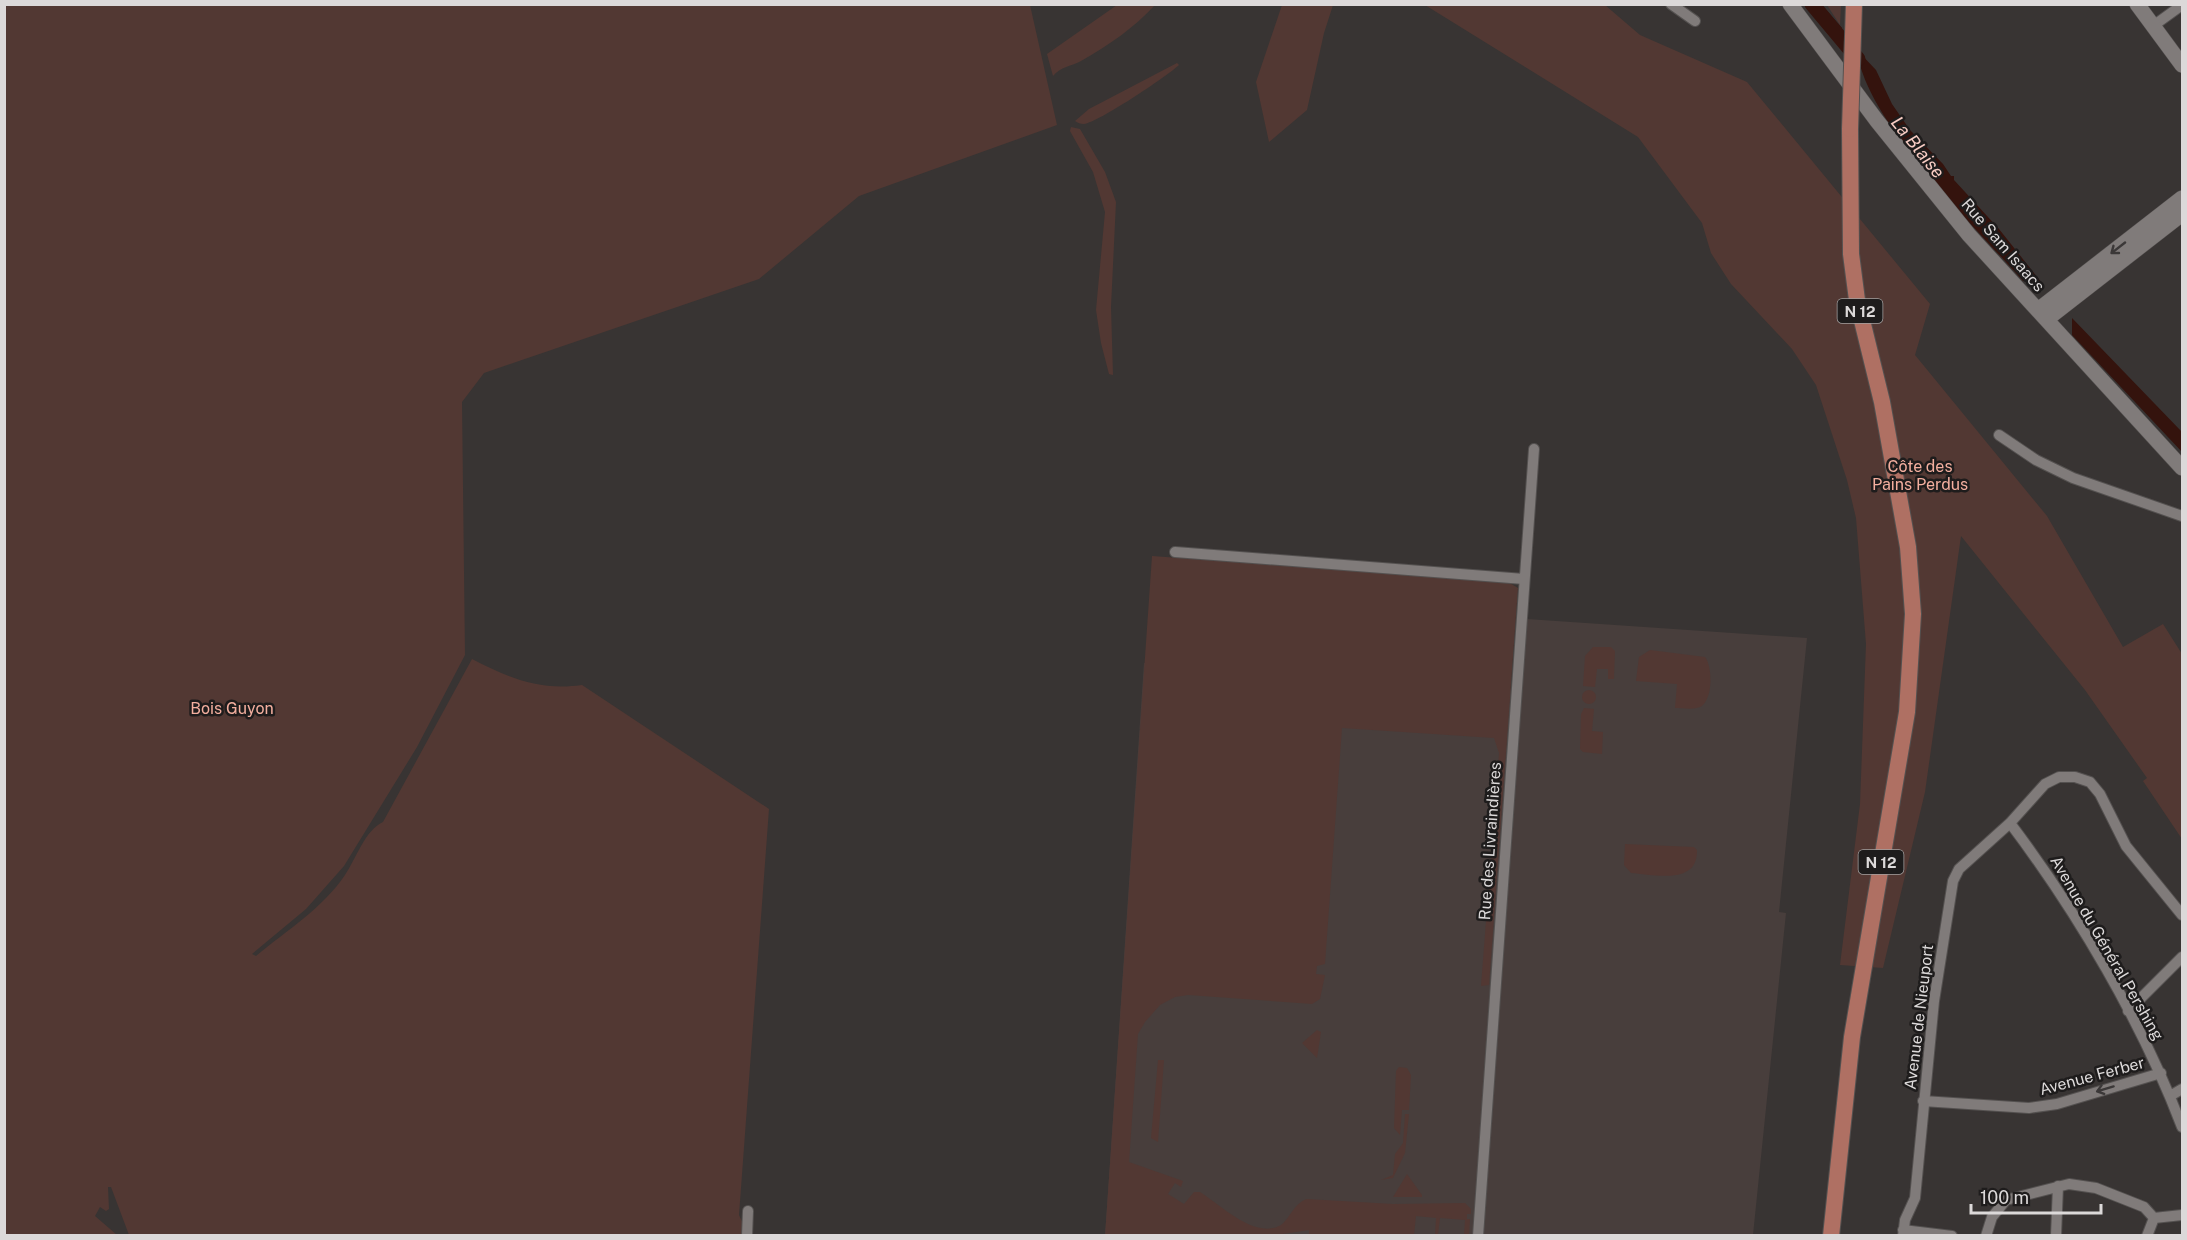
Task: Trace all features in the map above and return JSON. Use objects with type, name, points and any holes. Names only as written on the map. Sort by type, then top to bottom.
[{"type":"main road","name":"Rue Sam Isaacs","points":[[1790,4],[1877,121],[1969,235],[2182,468]]},
{"type":"main road","name":"N 12","points":[[1831,1236],[1852,1037],[1910,683],[1912,577],[1882,402],[1857,300],[1851,254],[1846,123],[1846,4]]},
{"type":"main road","name":"N 12","points":[[1846,123],[1854,4]]},
{"type":"main road","points":[[2137,4],[2182,65]]},
{"type":"main road","points":[[2042,315],[2182,198]]},
{"type":"main road","points":[[2042,315],[2182,214]]},
{"type":"street","points":[[1671,4],[1695,21]]},
{"type":"street","points":[[2153,26],[2182,5]]},
{"type":"street","points":[[1999,435],[2036,460],[2073,478],[2182,516]]},
{"type":"street","name":"Rue des Livraindières","points":[[1478,1236],[1534,449]]},
{"type":"street","points":[[1175,552],[1524,579]]},
{"type":"street","name":"Avenue de Nieuport","points":[[1903,1233],[1915,1198],[1934,1000],[1953,881],[1959,869],[2010,823],[2044,784],[2059,777],[2074,777],[2090,782],[2100,795],[2126,846],[2182,915]]},
{"type":"street","name":"Avenue du Général Pershing","points":[[2010,823],[2052,879],[2128,1011],[2161,1072],[2182,1127]]},
{"type":"street","points":[[2128,1011],[2182,957]]},
{"type":"street","name":"Avenue Ferber","points":[[1923,1101],[2029,1108],[2057,1104],[2161,1072]]},
{"type":"street","points":[[2170,1096],[2182,1089]]},
{"type":"street","points":[[2056,1236],[2058,1186]]},
{"type":"street","points":[[1986,1236],[1992,1217],[2006,1200],[2058,1186],[2096,1188],[2144,1207],[2154,1218]]},
{"type":"street","points":[[747,1236],[748,1211]]},
{"type":"street","points":[[2154,1218],[2182,1215]]},
{"type":"street","points":[[2147,1236],[2154,1218]]},
{"type":"street","points":[[1903,1233],[1952,1236]]},
{"type":"shaded area","points":[[1527,619],[1807,638],[1779,912],[1786,913],[1753,1235],[1105,1236],[1144,663],[1521,689]]},
{"type":"green space","name":"Bois Guyon","points":[[5,5],[1030,5],[1057,125],[859,196],[759,279],[484,373],[462,402],[465,655],[417,747],[344,866],[306,909],[252,954],[256,956],[304,918],[326,898],[345,875],[371,831],[383,822],[472,659],[525,681],[552,686],[582,685],[769,809],[739,1215],[744,1226],[743,1235],[129,1235],[111,1187],[108,1187],[109,1209],[106,1211],[100,1207],[95,1216],[117,1235],[5,1235]]},
{"type":"green space","points":[[1117,5],[1155,5],[1130,29],[1053,76],[1047,54]]},
{"type":"green space","points":[[1282,5],[1333,5],[1324,33],[1307,110],[1269,142],[1256,82]]},
{"type":"green space","name":"Côte des Pains Perdus","points":[[1425,5],[1605,5],[1640,35],[1747,82],[1930,304],[1915,355],[2047,516],[2123,647],[2163,624],[2182,654],[2182,839],[2143,781],[2147,778],[2085,690],[1961,536],[1925,792],[1883,968],[1840,965],[1860,804],[1866,644],[1856,518],[1847,480],[1816,385],[1792,349],[1731,284],[1711,253],[1702,223],[1638,137]]},
{"type":"green space","points":[[1827,5],[1841,5],[1840,25]]},
{"type":"green space","points":[[1177,63],[1179,65],[1161,79],[1103,116],[1084,124],[1075,121],[1089,109]]},
{"type":"green space","points":[[1071,127],[1080,129],[1105,172],[1116,202],[1111,307],[1113,375],[1109,374],[1096,310],[1105,212],[1093,172],[1070,131]]},
{"type":"green space","points":[[1152,556],[1508,582],[1518,588],[1489,985],[1481,986],[1499,753],[1494,738],[1342,728],[1325,964],[1317,966],[1316,974],[1325,975],[1320,999],[1312,1004],[1188,995],[1175,997],[1160,1005],[1138,1034],[1129,1162],[1183,1181],[1181,1187],[1175,1183],[1168,1194],[1184,1204],[1194,1192],[1200,1192],[1249,1225],[1271,1228],[1281,1225],[1299,1204],[1307,1199],[1393,1204],[1465,1203],[1471,1209],[1471,1214],[1467,1214],[1467,1219],[1470,1219],[1469,1235],[1464,1235],[1465,1220],[1440,1218],[1438,1235],[1435,1235],[1436,1218],[1416,1216],[1414,1235],[1309,1235],[1309,1230],[1270,1236],[1105,1236]]},
{"type":"green space","points":[[1593,647],[1611,647],[1615,651],[1614,679],[1608,679],[1608,669],[1597,669],[1595,687],[1583,686],[1585,656]]},
{"type":"green space","points":[[1650,650],[1705,657],[1708,662],[1710,684],[1704,704],[1694,708],[1675,708],[1677,684],[1636,681],[1639,657]]},
{"type":"green space","points":[[1589,690],[1594,692],[1596,697],[1594,702],[1589,704],[1584,702],[1582,697],[1584,692]]},
{"type":"green space","points":[[1584,708],[1594,709],[1592,731],[1603,732],[1602,754],[1583,752],[1580,749],[1581,714]]},
{"type":"green space","points":[[1625,844],[1694,847],[1697,850],[1695,861],[1690,869],[1683,873],[1663,876],[1631,873],[1624,865]]},
{"type":"green space","points":[[1317,1030],[1321,1032],[1317,1058],[1302,1043]]},
{"type":"green space","points":[[1158,1060],[1164,1060],[1158,1142],[1151,1138]]},
{"type":"green space","points":[[1399,1067],[1407,1068],[1411,1075],[1409,1110],[1402,1110],[1400,1135],[1394,1128],[1396,1071]]},
{"type":"green space","points":[[1405,1114],[1409,1114],[1405,1153],[1393,1178],[1381,1180],[1393,1175],[1395,1154],[1403,1143]]},
{"type":"green space","points":[[1407,1174],[1422,1195],[1422,1197],[1393,1197]]},
{"type":"water","points":[[1804,5],[1822,5],[1842,28],[1841,49]]},
{"type":"water","points":[[1857,50],[1876,70],[1892,104],[1910,130],[1943,164],[1951,176],[1954,176],[1954,180],[1999,229],[2042,283],[2023,281],[1925,172],[1900,140],[1880,108],[1864,78]]},
{"type":"water","points":[[2072,318],[2182,432],[2182,452],[2072,335]]},
{"type":"waterway","name":"La Blaise","points":[[1812,4],[1858,59]]}]
